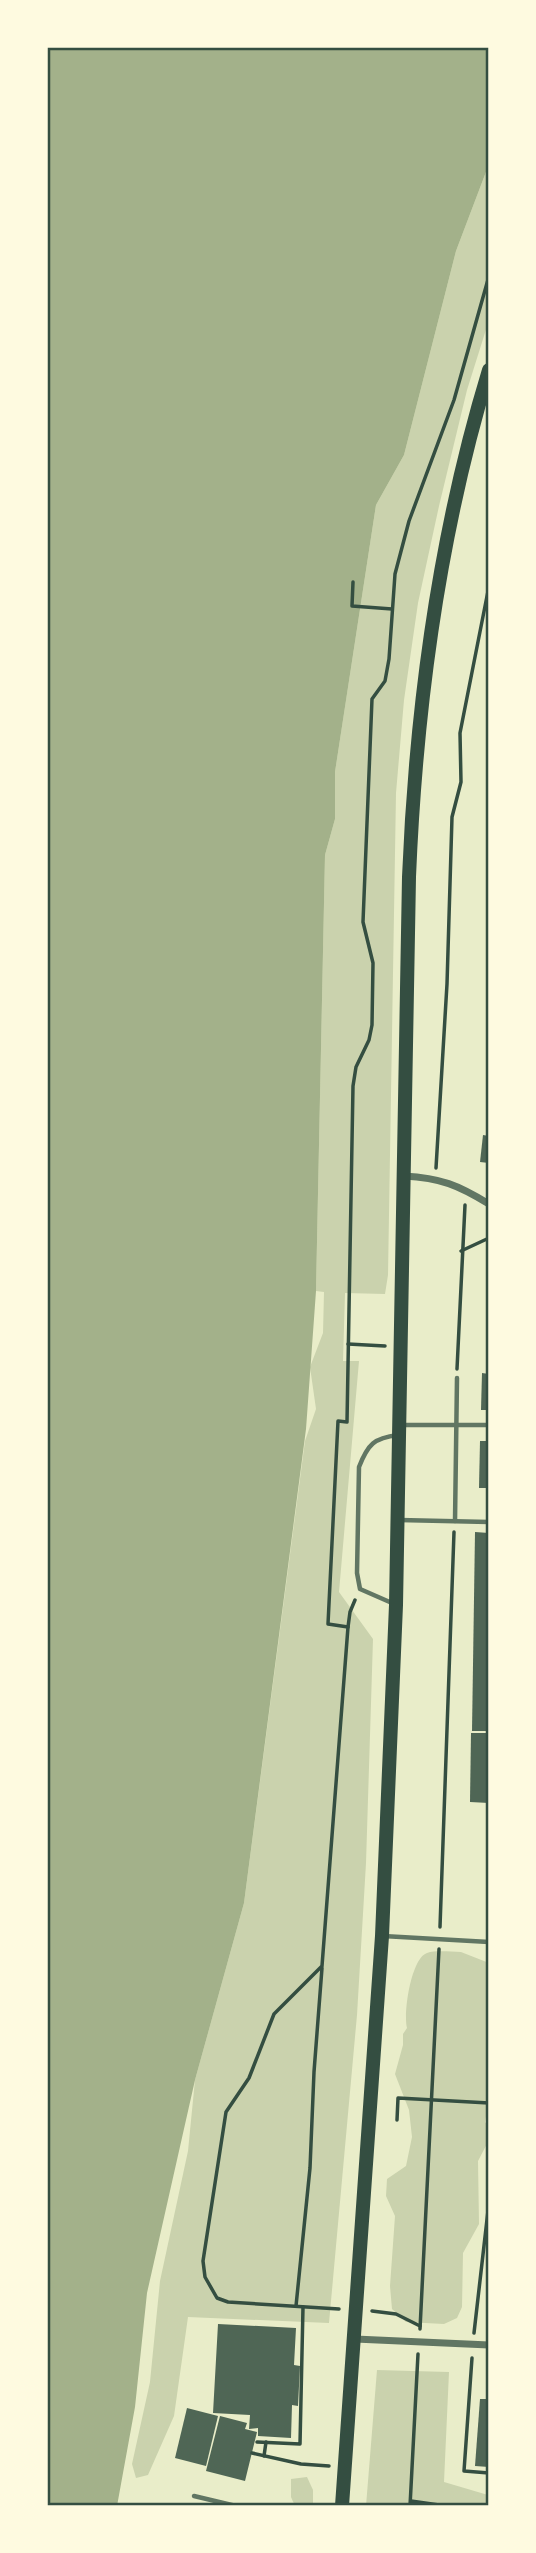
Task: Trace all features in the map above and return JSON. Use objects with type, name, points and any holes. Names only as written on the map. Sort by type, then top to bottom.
[{"type":"main road","points":[[342,2506],[382,1936],[396,1605],[412,796],[421,702],[435,605],[454,509],[489,370]]},
{"type":"street","points":[[404,1175],[436,1178],[489,1204]]},
{"type":"street","points":[[355,2339],[489,2345]]},
{"type":"lane","points":[[455,1521],[457,1378]]},
{"type":"lane","points":[[396,1605],[360,1589],[357,1573],[359,1467],[365,1453],[380,1437],[399,1430],[489,1425]]},
{"type":"lane","points":[[397,1520],[489,1522]]},
{"type":"lane","points":[[382,1936],[489,1942]]},
{"type":"lane","points":[[194,2496],[236,2506]]},
{"type":"path","points":[[348,1627],[328,1624],[338,1422],[347,1422],[353,1086],[356,1067],[369,1040],[372,1025],[373,963],[363,922],[372,699],[385,681],[395,574],[409,521],[454,400],[489,276]]},
{"type":"path","points":[[353,582],[352,606],[393,609]]},
{"type":"path","points":[[436,1178],[447,984],[452,817],[461,782],[460,733],[489,586]]},
{"type":"path","points":[[457,1378],[461,1251],[467,1191]]},
{"type":"path","points":[[461,1251],[489,1238]]},
{"type":"path","points":[[296,2306],[310,2168],[314,2072],[348,1627],[350,1612],[360,1589]]},
{"type":"path","points":[[322,1966],[274,2014],[249,2078],[226,2112],[203,2261],[210,2289],[217,2298],[228,2302],[340,2309]]},
{"type":"path","points":[[397,2120],[398,2098],[489,2103]]},
{"type":"path","points":[[489,2202],[472,2344],[464,2471],[489,2473]]},
{"type":"path","points":[[257,2442],[300,2444],[303,2307]]},
{"type":"path","points":[[377,2311],[396,2314],[420,2326]]},
{"type":"path","points":[[419,2342],[411,2503],[446,2506]]},
{"type":"path","points":[[264,2456],[266,2442]]},
{"type":"path","points":[[252,2453],[317,2466]]},
{"type":"shaded area","points":[[47,47],[489,47],[489,164],[456,251],[404,455],[376,505],[335,772],[335,819],[325,855],[316,1291],[306,1429],[244,1903],[195,2080],[147,2293],[135,2407],[117,2506],[47,2506]]},
{"type":"shaded area","points":[[489,164],[489,320],[467,390],[439,506],[418,603],[404,700],[396,793],[388,1275],[385,1294],[345,1293],[343,1361],[359,1361],[339,1592],[373,1639],[366,1863],[357,2015],[329,2323],[188,2317],[174,2416],[148,2475],[136,2478],[132,2464],[150,2382],[160,2281],[188,2151],[195,2080],[244,1903],[305,1441],[316,1409],[310,1367],[323,1333],[324,1292],[316,1291],[325,855],[335,819],[335,772],[376,505],[404,455],[456,251]]},
{"type":"shaded area","points":[[439,1951],[461,1952],[489,1963],[489,2099],[485,2122],[489,2127],[489,2140],[478,2161],[479,2224],[463,2253],[462,2307],[457,2318],[444,2324],[406,2322],[392,2309],[390,2286],[395,2216],[386,2196],[387,2179],[406,2166],[412,2137],[409,2110],[395,2074],[403,2045],[403,2034],[407,2028],[407,1999],[421,1957]]},
{"type":"shaded area","points":[[377,2370],[449,2372],[444,2482],[488,2495],[489,2506],[366,2506]]},
{"type":"shaded area","points":[[307,2477],[313,2490],[313,2506],[295,2506],[291,2497],[291,2479]]},
{"type":"building","points":[[483,1135],[489,1136],[489,1163],[480,1162]]},
{"type":"building","points":[[482,1373],[489,1374],[489,1410],[481,1410]]},
{"type":"building","points":[[480,1441],[489,1441],[489,1488],[479,1488]]},
{"type":"building","points":[[475,1532],[489,1533],[489,1731],[472,1731]]},
{"type":"building","points":[[471,1733],[489,1733],[489,1803],[470,1802]]},
{"type":"building","points":[[218,2324],[296,2328],[294,2365],[300,2366],[298,2406],[292,2405],[291,2438],[258,2436],[258,2428],[249,2429],[250,2415],[213,2413]]},
{"type":"building","points":[[480,2399],[489,2399],[489,2467],[475,2466]]},
{"type":"building","points":[[187,2408],[218,2416],[206,2466],[175,2458]]},
{"type":"building","points":[[220,2416],[247,2423],[245,2429],[257,2432],[245,2481],[206,2471]]}]
